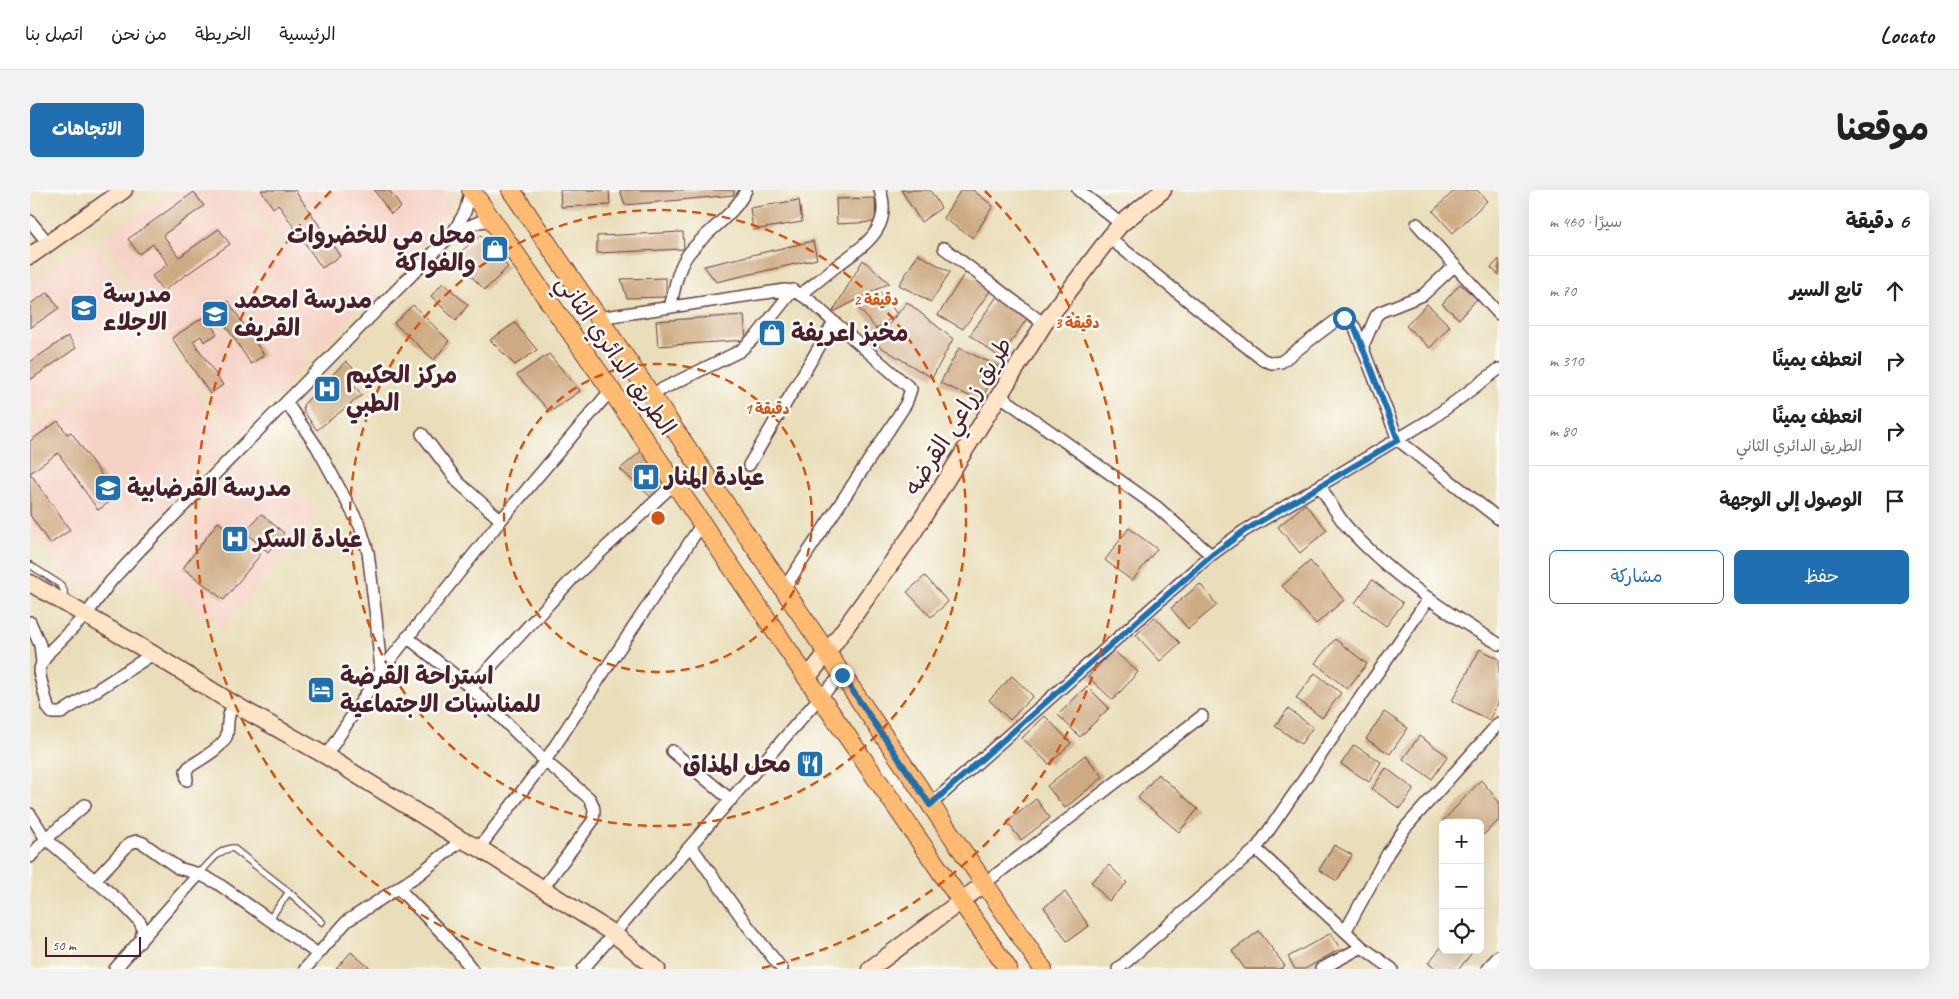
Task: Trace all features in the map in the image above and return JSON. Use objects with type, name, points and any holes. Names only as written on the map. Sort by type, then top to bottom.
[{"type":"main road","name":"الطريق الدائري الثاني","points":[[471,190],[702,522],[1008,969]]},
{"type":"main road","name":"الطريق الدائري الثاني","points":[[510,190],[1043,969]]},
{"type":"street","points":[[30,256],[124,190]]},
{"type":"street","points":[[153,654],[61,713],[52,713],[48,708],[39,672],[49,652],[86,615],[111,581],[141,549],[453,233],[465,212],[471,190]]},
{"type":"street","points":[[670,307],[676,281],[688,254],[737,204],[746,190]]},
{"type":"street","points":[[650,395],[740,350],[750,343],[797,292],[871,240],[881,221],[882,204],[880,190]]},
{"type":"street","points":[[1078,190],[1121,224]]},
{"type":"street","name":"طريق زراعي القرضه","points":[[807,678],[913,533],[1044,324],[1108,238],[1121,224],[1163,190]]},
{"type":"street","points":[[453,233],[472,224],[492,220]]},
{"type":"street","points":[[30,221],[48,243]]},
{"type":"street","points":[[1417,224],[1499,314]]},
{"type":"street","points":[[1108,238],[1262,360],[1272,363],[1281,362],[1338,319],[1344,318],[1350,321],[1355,328],[1398,440],[1499,519]]},
{"type":"street","points":[[944,248],[1044,324]]},
{"type":"street","points":[[1362,348],[1376,316],[1380,312],[1423,295],[1454,266]]},
{"type":"street","points":[[598,318],[785,290],[797,292],[911,389],[910,397],[784,590]]},
{"type":"street","points":[[749,465],[834,322]]},
{"type":"street","points":[[930,805],[1211,556],[1244,531],[1434,418],[1499,369]]},
{"type":"street","points":[[326,756],[380,671],[501,520],[611,390]]},
{"type":"street","points":[[999,395],[1157,507],[1211,556]]},
{"type":"street","points":[[286,402],[317,447],[360,526],[368,552],[380,671]]},
{"type":"street","points":[[422,434],[459,483],[501,520]]},
{"type":"street","points":[[471,688],[573,578],[675,483]]},
{"type":"street","points":[[1320,486],[1347,526],[1393,572],[1471,628],[1499,644]]},
{"type":"street","points":[[479,848],[545,761],[702,522]]},
{"type":"street","points":[[30,583],[153,654],[234,704],[326,756],[462,840],[479,848],[614,934],[657,969]]},
{"type":"street","points":[[1118,969],[1256,849],[1429,598]]},
{"type":"street","points":[[30,622],[40,645],[42,663]]},
{"type":"street","points":[[407,637],[471,688],[545,761],[589,798],[594,805],[595,813],[592,822],[543,888]]},
{"type":"street","points":[[583,969],[820,697],[842,675]]},
{"type":"street","points":[[186,780],[186,770],[221,745],[225,739],[228,718],[234,704]]},
{"type":"street","points":[[870,969],[962,901],[1202,716]]},
{"type":"street","points":[[1346,930],[1388,853],[1405,828],[1499,723]]},
{"type":"street","points":[[672,751],[731,800]]},
{"type":"street","points":[[30,857],[46,839],[85,805]]},
{"type":"street","points":[[30,814],[46,839],[123,904],[140,922],[143,929],[140,942]]},
{"type":"street","points":[[305,969],[348,921],[398,888],[462,840]]},
{"type":"street","points":[[94,881],[130,843],[137,841],[143,843],[178,868],[199,874],[217,883],[318,954]]},
{"type":"street","points":[[691,846],[747,925],[782,969]]},
{"type":"street","points":[[1256,849],[1294,886],[1346,930],[1362,947],[1392,969]]},
{"type":"street","points":[[115,969],[199,874]]},
{"type":"street","points":[[398,888],[445,936],[472,969]]},
{"type":"street","points":[[1321,969],[1362,947]]},
{"type":"street","points":[[1487,969],[1499,956]]},
{"type":"lane","points":[[30,565],[61,585],[64,591],[64,602]]},
{"type":"lane","points":[[199,874],[221,852],[233,848],[289,892],[322,922]]},
{"type":"lane","points":[[269,920],[289,892]]},
{"type":"shaded area","name":"مدرسة امحمد القريف","points":[[172,190],[235,190],[274,248],[248,269],[310,358],[237,439],[100,239]]},
{"type":"shaded area","points":[[244,190],[443,190],[453,206],[316,355],[254,269],[283,249]]},
{"type":"shaded area","name":"مدرسة الاجلاء","points":[[92,240],[154,333],[30,419],[30,282]]},
{"type":"shaded area","name":"مدرسة القرضابية","points":[[160,338],[231,442],[88,589],[30,534],[30,430]]},
{"type":"shaded area","name":"عيادة السكر","points":[[252,456],[320,510],[223,630],[145,569]]},
{"type":"building","points":[[261,190],[295,190],[340,256],[322,268],[278,204],[273,208]]},
{"type":"building","points":[[374,190],[389,190],[401,207],[391,214]]},
{"type":"building","points":[[560,190],[609,190],[610,205],[561,207]]},
{"type":"building","points":[[620,190],[734,190],[734,195],[625,205]]},
{"type":"building","points":[[901,190],[930,190],[941,208],[921,222]]},
{"type":"building","points":[[961,190],[973,190],[993,206],[973,238],[943,218]]},
{"type":"building","points":[[1455,190],[1477,190],[1487,201],[1453,233],[1433,211]]},
{"type":"building","points":[[194,192],[204,206],[163,235],[179,257],[219,229],[230,244],[163,291],[152,276],[168,264],[153,244],[139,254],[128,239]]},
{"type":"building","points":[[875,198],[876,222],[837,224],[836,199]]},
{"type":"building","points":[[799,200],[802,222],[753,230],[750,208]]},
{"type":"building","points":[[683,232],[684,249],[597,253],[597,236]]},
{"type":"building","points":[[481,235],[508,267],[485,290],[453,258]]},
{"type":"building","points":[[813,241],[817,259],[716,282],[704,266]]},
{"type":"building","points":[[918,254],[950,272],[931,302],[899,285]]},
{"type":"building","points":[[1499,259],[1499,275],[1491,268]]},
{"type":"building","points":[[863,260],[889,283],[832,313]]},
{"type":"building","points":[[965,273],[992,288],[963,329],[938,315]]},
{"type":"building","points":[[666,278],[666,297],[627,298],[621,279]]},
{"type":"building","points":[[443,283],[468,305],[456,321],[431,296]]},
{"type":"building","points":[[1460,284],[1477,299],[1459,319],[1442,304]]},
{"type":"building","points":[[48,292],[59,308],[30,328],[30,304]]},
{"type":"building","points":[[880,292],[897,314],[876,329],[859,308]]},
{"type":"building","points":[[998,295],[1028,317],[1000,358],[970,335]]},
{"type":"building","points":[[228,301],[264,355],[251,364],[222,320],[212,326],[217,334],[204,342],[201,336],[193,341],[223,385],[210,394],[172,338]]},
{"type":"building","points":[[907,302],[953,339],[932,378],[874,343]]},
{"type":"building","points":[[1427,304],[1450,326],[1430,348],[1406,326]]},
{"type":"building","points":[[413,305],[449,341],[434,360],[394,323]]},
{"type":"building","points":[[744,315],[746,340],[658,346],[656,321]]},
{"type":"building","points":[[515,323],[537,350],[515,365],[490,340]]},
{"type":"building","points":[[68,336],[76,348],[30,380],[30,362]]},
{"type":"building","points":[[959,348],[998,366],[981,401],[940,383]]},
{"type":"building","points":[[549,354],[580,391],[550,412],[517,375]]},
{"type":"building","points":[[346,361],[356,371],[348,379],[362,395],[317,430],[304,412],[303,405]]},
{"type":"building","points":[[58,421],[67,434],[71,432],[117,497],[98,510],[58,453],[30,473],[30,441]]},
{"type":"building","name":"عيادة المنار","points":[[644,449],[668,485],[654,500],[620,469]]},
{"type":"building","points":[[30,473],[70,530],[50,544],[30,515]]},
{"type":"building","points":[[1305,504],[1327,530],[1300,553],[1278,527]]},
{"type":"building","points":[[261,514],[284,533],[268,552],[245,532]]},
{"type":"building","points":[[218,522],[260,555],[224,600],[183,568]]},
{"type":"building","points":[[1129,528],[1157,549],[1132,581],[1105,560]]},
{"type":"building","points":[[1310,561],[1344,600],[1316,624],[1282,586]]},
{"type":"building","points":[[925,576],[948,602],[931,617],[907,592]]},
{"type":"building","points":[[1372,580],[1403,603],[1386,626],[1355,603]]},
{"type":"building","points":[[1200,584],[1217,605],[1188,629],[1171,608]]},
{"type":"building","points":[[1155,617],[1180,643],[1160,661],[1136,635]]},
{"type":"building","points":[[1335,639],[1367,664],[1347,689],[1315,663]]},
{"type":"building","points":[[1480,649],[1499,659],[1499,701],[1489,720],[1452,701]]},
{"type":"building","points":[[1113,650],[1138,672],[1113,700],[1088,677]]},
{"type":"building","points":[[1315,673],[1341,693],[1322,718],[1296,698]]},
{"type":"building","points":[[1012,676],[1033,696],[1010,720],[989,700]]},
{"type":"building","points":[[1087,686],[1109,708],[1080,737],[1058,715]]},
{"type":"building","points":[[1288,709],[1313,727],[1301,744],[1275,726]]},
{"type":"building","points":[[1384,712],[1408,728],[1390,754],[1366,739]]},
{"type":"building","points":[[1045,716],[1071,743],[1049,764],[1022,738]]},
{"type":"building","points":[[1419,736],[1448,756],[1432,779],[1403,759]]},
{"type":"building","points":[[1354,745],[1381,762],[1369,782],[1341,764]]},
{"type":"building","points":[[1085,755],[1103,777],[1065,808],[1047,786]]},
{"type":"building","points":[[1386,768],[1414,789],[1400,809],[1372,789]]},
{"type":"building","points":[[1158,774],[1198,809],[1179,832],[1138,798]]},
{"type":"building","points":[[1481,780],[1499,802],[1499,820],[1484,834],[1484,819],[1445,819]]},
{"type":"building","points":[[1036,799],[1050,818],[1021,840],[1007,822]]},
{"type":"building","points":[[1334,845],[1352,855],[1337,881],[1319,870]]},
{"type":"building","points":[[1109,865],[1127,883],[1109,901],[1091,882]]},
{"type":"building","points":[[1065,892],[1089,926],[1067,941],[1044,907]]},
{"type":"building","points":[[1259,931],[1285,966],[1281,969],[1245,969],[1232,951]]},
{"type":"building","points":[[1331,933],[1340,949],[1305,969],[1295,969],[1288,957]]},
{"type":"building","points":[[1439,950],[1439,954],[1471,954],[1459,969],[1436,969],[1428,963]]},
{"type":"building","points":[[351,952],[371,969],[336,969]]},
{"type":"place","name":"محل مي للخضروات والفواكه","points":[[495,249]]},
{"type":"place","name":"مدرسة الاجلاء","points":[[84,308]]},
{"type":"place","name":"مدرسة امحمد القريف","points":[[215,314]]},
{"type":"place","name":"مخبز اعريفة","points":[[772,333]]},
{"type":"place","name":"مركز الحكيم الطبي","points":[[327,389]]},
{"type":"place","name":"عيادة المنار","points":[[646,477]]},
{"type":"place","name":"مدرسة القرضابية","points":[[108,488]]},
{"type":"place","name":"عيادة السكر","points":[[235,539]]},
{"type":"place","name":"استراحة القرضة للمناسبات الاجتماعية","points":[[321,690]]},
{"type":"place","name":"محل المذاق","points":[[810,764]]},
{"type":"route","points":[[842,675],[930,805],[1211,556],[1244,531],[1398,440],[1355,328],[1350,321],[1344,318]]}]
